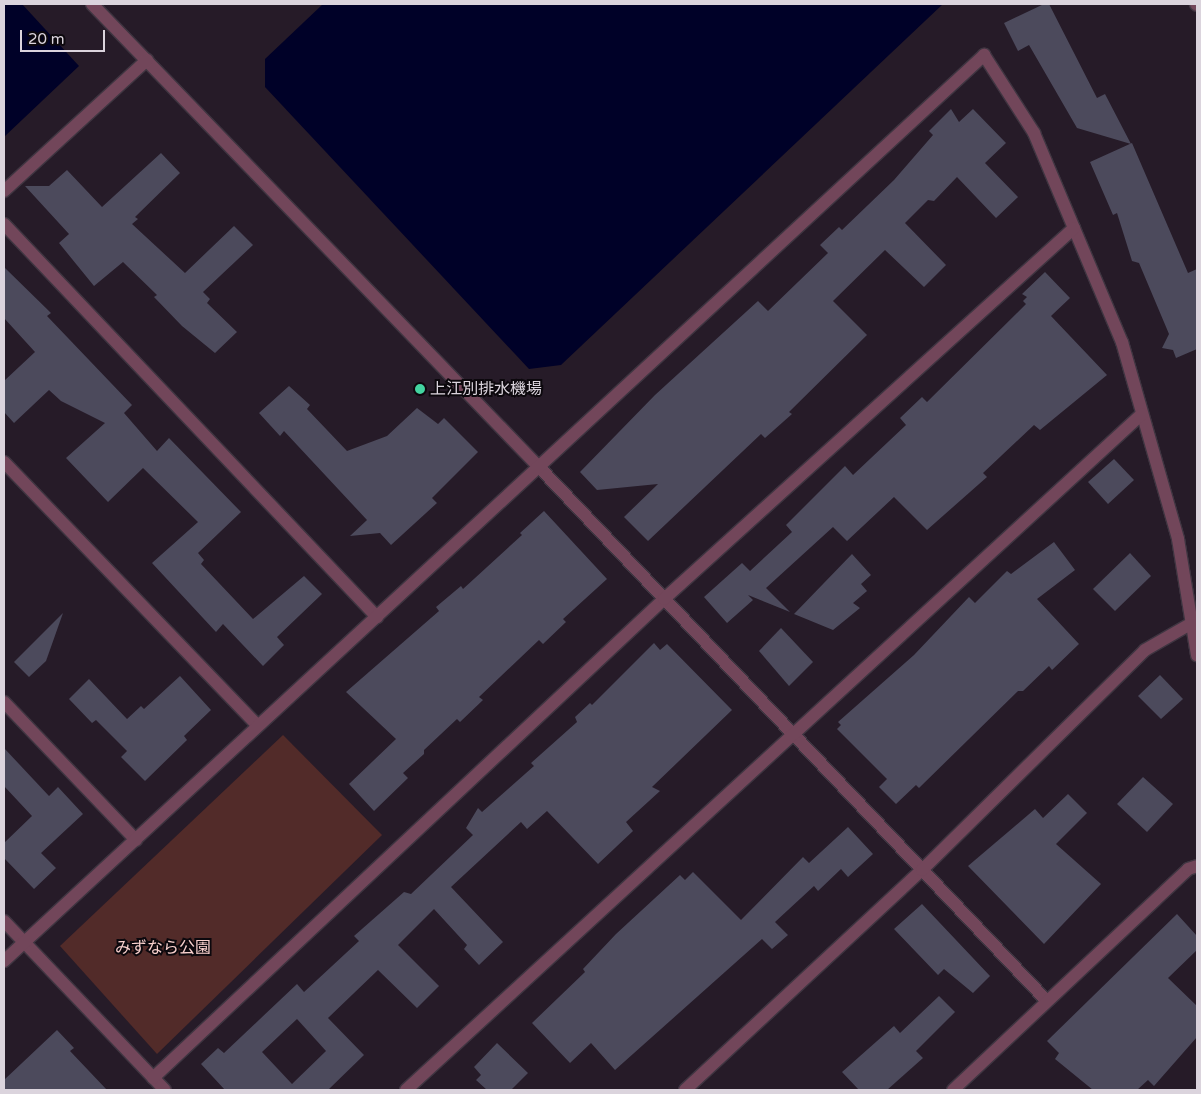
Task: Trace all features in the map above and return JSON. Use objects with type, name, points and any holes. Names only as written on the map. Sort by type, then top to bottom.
[{"type":"street","points":[[92,4],[539,467],[1047,1001]]},
{"type":"street","points":[[4,961],[984,55],[1034,133],[1122,342],[1178,539],[1197,655]]},
{"type":"street","points":[[4,191],[146,60]]},
{"type":"street","points":[[4,224],[377,617]]},
{"type":"street","points":[[153,1078],[664,599],[1074,228]]},
{"type":"street","points":[[406,1090],[1142,414]]},
{"type":"street","points":[[4,462],[258,726]]},
{"type":"street","points":[[686,1090],[922,870],[1145,650],[1192,623]]},
{"type":"street","points":[[4,702],[136,840]]},
{"type":"street","points":[[953,1090],[1188,869],[1197,866]]},
{"type":"street","points":[[4,921],[165,1090]]},
{"type":"green space","name":"みずなら公園","points":[[283,735],[382,835],[157,1054],[60,946]]},
{"type":"water","points":[[4,4],[22,4],[79,66],[4,137]]},
{"type":"water","points":[[323,4],[943,4],[561,365],[529,369],[265,87],[265,59]]},
{"type":"building","points":[[1044,4],[1049,4],[1097,98],[1105,94],[1131,144],[1077,128],[1029,45],[1018,51],[1004,23]]},
{"type":"building","points":[[951,109],[959,122],[973,109],[1006,143],[985,163],[1018,197],[996,218],[957,177],[934,201],[928,200],[905,223],[946,265],[924,287],[885,250],[833,301],[867,335],[789,412],[792,414],[765,438],[761,434],[648,541],[624,517],[658,484],[597,490],[580,472],[655,395],[758,301],[768,311],[828,253],[820,245],[839,227],[842,230],[894,180],[933,135],[929,131]]},
{"type":"building","points":[[1132,143],[1188,273],[1197,269],[1197,349],[1176,358],[1173,350],[1162,348],[1169,334],[1139,263],[1132,261],[1117,213],[1113,215],[1090,162]]},
{"type":"building","points":[[161,153],[180,173],[135,217],[138,219],[132,224],[185,273],[234,226],[253,245],[203,292],[210,299],[207,303],[237,332],[215,353],[182,326],[154,297],[157,295],[123,262],[94,286],[59,243],[69,234],[25,186],[49,186],[67,170],[102,207]]},
{"type":"building","points":[[4,267],[51,313],[47,316],[132,405],[124,413],[157,451],[169,438],[241,512],[198,553],[204,560],[201,564],[253,619],[304,576],[322,594],[277,637],[284,645],[263,666],[223,624],[216,632],[152,563],[198,522],[143,468],[108,502],[66,458],[105,423],[61,401],[49,390],[14,423],[4,412],[4,381],[35,352],[4,318]]},
{"type":"building","points":[[1045,272],[1070,298],[1051,316],[1107,375],[1040,430],[1034,425],[983,473],[987,477],[927,530],[894,497],[847,541],[833,527],[766,588],[790,612],[748,595],[753,600],[727,623],[704,597],[742,563],[750,571],[792,532],[786,525],[845,466],[853,475],[906,425],[900,418],[922,397],[927,402],[1026,304],[1023,301],[1027,297],[1022,294]]},
{"type":"building","points":[[289,386],[310,405],[307,409],[347,451],[387,436],[417,408],[438,424],[444,418],[478,452],[432,498],[437,503],[391,545],[380,533],[350,536],[367,520],[284,431],[280,436],[259,413]]},
{"type":"building","points":[[1114,459],[1134,480],[1108,504],[1088,482]]},
{"type":"building","points":[[544,511],[607,579],[563,619],[566,622],[543,644],[539,640],[479,697],[483,700],[460,722],[457,719],[424,750],[424,754],[403,773],[408,778],[374,811],[349,784],[396,739],[346,692],[439,611],[436,607],[461,586],[463,589],[522,535],[520,533]]},
{"type":"building","points":[[1054,542],[1075,570],[1037,599],[1079,644],[1052,670],[1049,666],[1023,691],[1018,691],[919,788],[916,785],[896,804],[879,787],[887,779],[837,729],[841,725],[838,722],[914,655],[969,597],[975,603],[1007,571],[1011,574]]},
{"type":"building","points":[[1130,553],[1151,576],[1115,611],[1093,589]]},
{"type":"building","points":[[852,554],[871,575],[861,584],[867,591],[853,603],[860,608],[833,630],[794,614]]},
{"type":"building","points":[[63,613],[46,661],[29,677],[14,662]]},
{"type":"building","points":[[781,628],[813,662],[789,686],[759,651]]},
{"type":"building","points":[[654,643],[660,650],[667,644],[732,710],[652,787],[660,791],[626,822],[633,831],[598,864],[547,811],[527,829],[521,822],[451,887],[503,942],[479,965],[464,949],[467,945],[434,909],[398,945],[439,986],[417,1008],[378,970],[328,1018],[364,1055],[328,1090],[225,1090],[201,1064],[218,1048],[224,1053],[297,984],[304,992],[359,941],[354,936],[404,892],[411,894],[473,835],[466,828],[478,808],[482,812],[534,766],[531,763],[577,722],[575,717],[590,703],[592,705]],"holes":[[[297,1019],[326,1051],[292,1084],[262,1052]]]},
{"type":"building","points":[[1160,675],[1183,699],[1161,719],[1138,696]]},
{"type":"building","points":[[180,676],[211,710],[184,736],[187,740],[145,781],[121,757],[127,751],[96,720],[92,723],[69,699],[89,679],[127,719],[141,706],[144,709]]},
{"type":"building","points":[[4,748],[49,796],[58,787],[83,814],[41,853],[56,868],[34,889],[4,858],[4,843],[32,816],[4,786]]},
{"type":"building","points":[[1143,777],[1173,804],[1147,832],[1117,804]]},
{"type":"building","points":[[1068,794],[1087,813],[1056,844],[1101,884],[1044,944],[968,866],[1035,809],[1043,818]]},
{"type":"building","points":[[848,827],[873,854],[848,877],[841,869],[818,891],[814,886],[775,922],[788,935],[772,949],[762,939],[615,1070],[591,1043],[570,1063],[532,1023],[585,972],[583,969],[616,934],[680,875],[685,880],[693,872],[741,920],[803,857],[809,863]]},
{"type":"building","points":[[922,904],[990,976],[973,993],[944,969],[938,975],[894,929]]},
{"type":"building","points":[[1177,914],[1197,936],[1197,950],[1168,978],[1197,1006],[1197,1037],[1154,1086],[1148,1080],[1137,1090],[1093,1090],[1055,1059],[1059,1053],[1047,1041]]},
{"type":"building","points":[[939,996],[955,1012],[916,1051],[923,1058],[887,1090],[859,1090],[842,1072],[894,1026],[900,1033]]},
{"type":"building","points":[[57,1030],[74,1048],[70,1051],[107,1090],[4,1090],[4,1080]]},
{"type":"building","points":[[497,1043],[528,1073],[511,1090],[487,1090],[476,1080],[481,1075],[474,1067]]},
{"type":"place","name":"上江別排水機場","points":[[420,389]]}]
